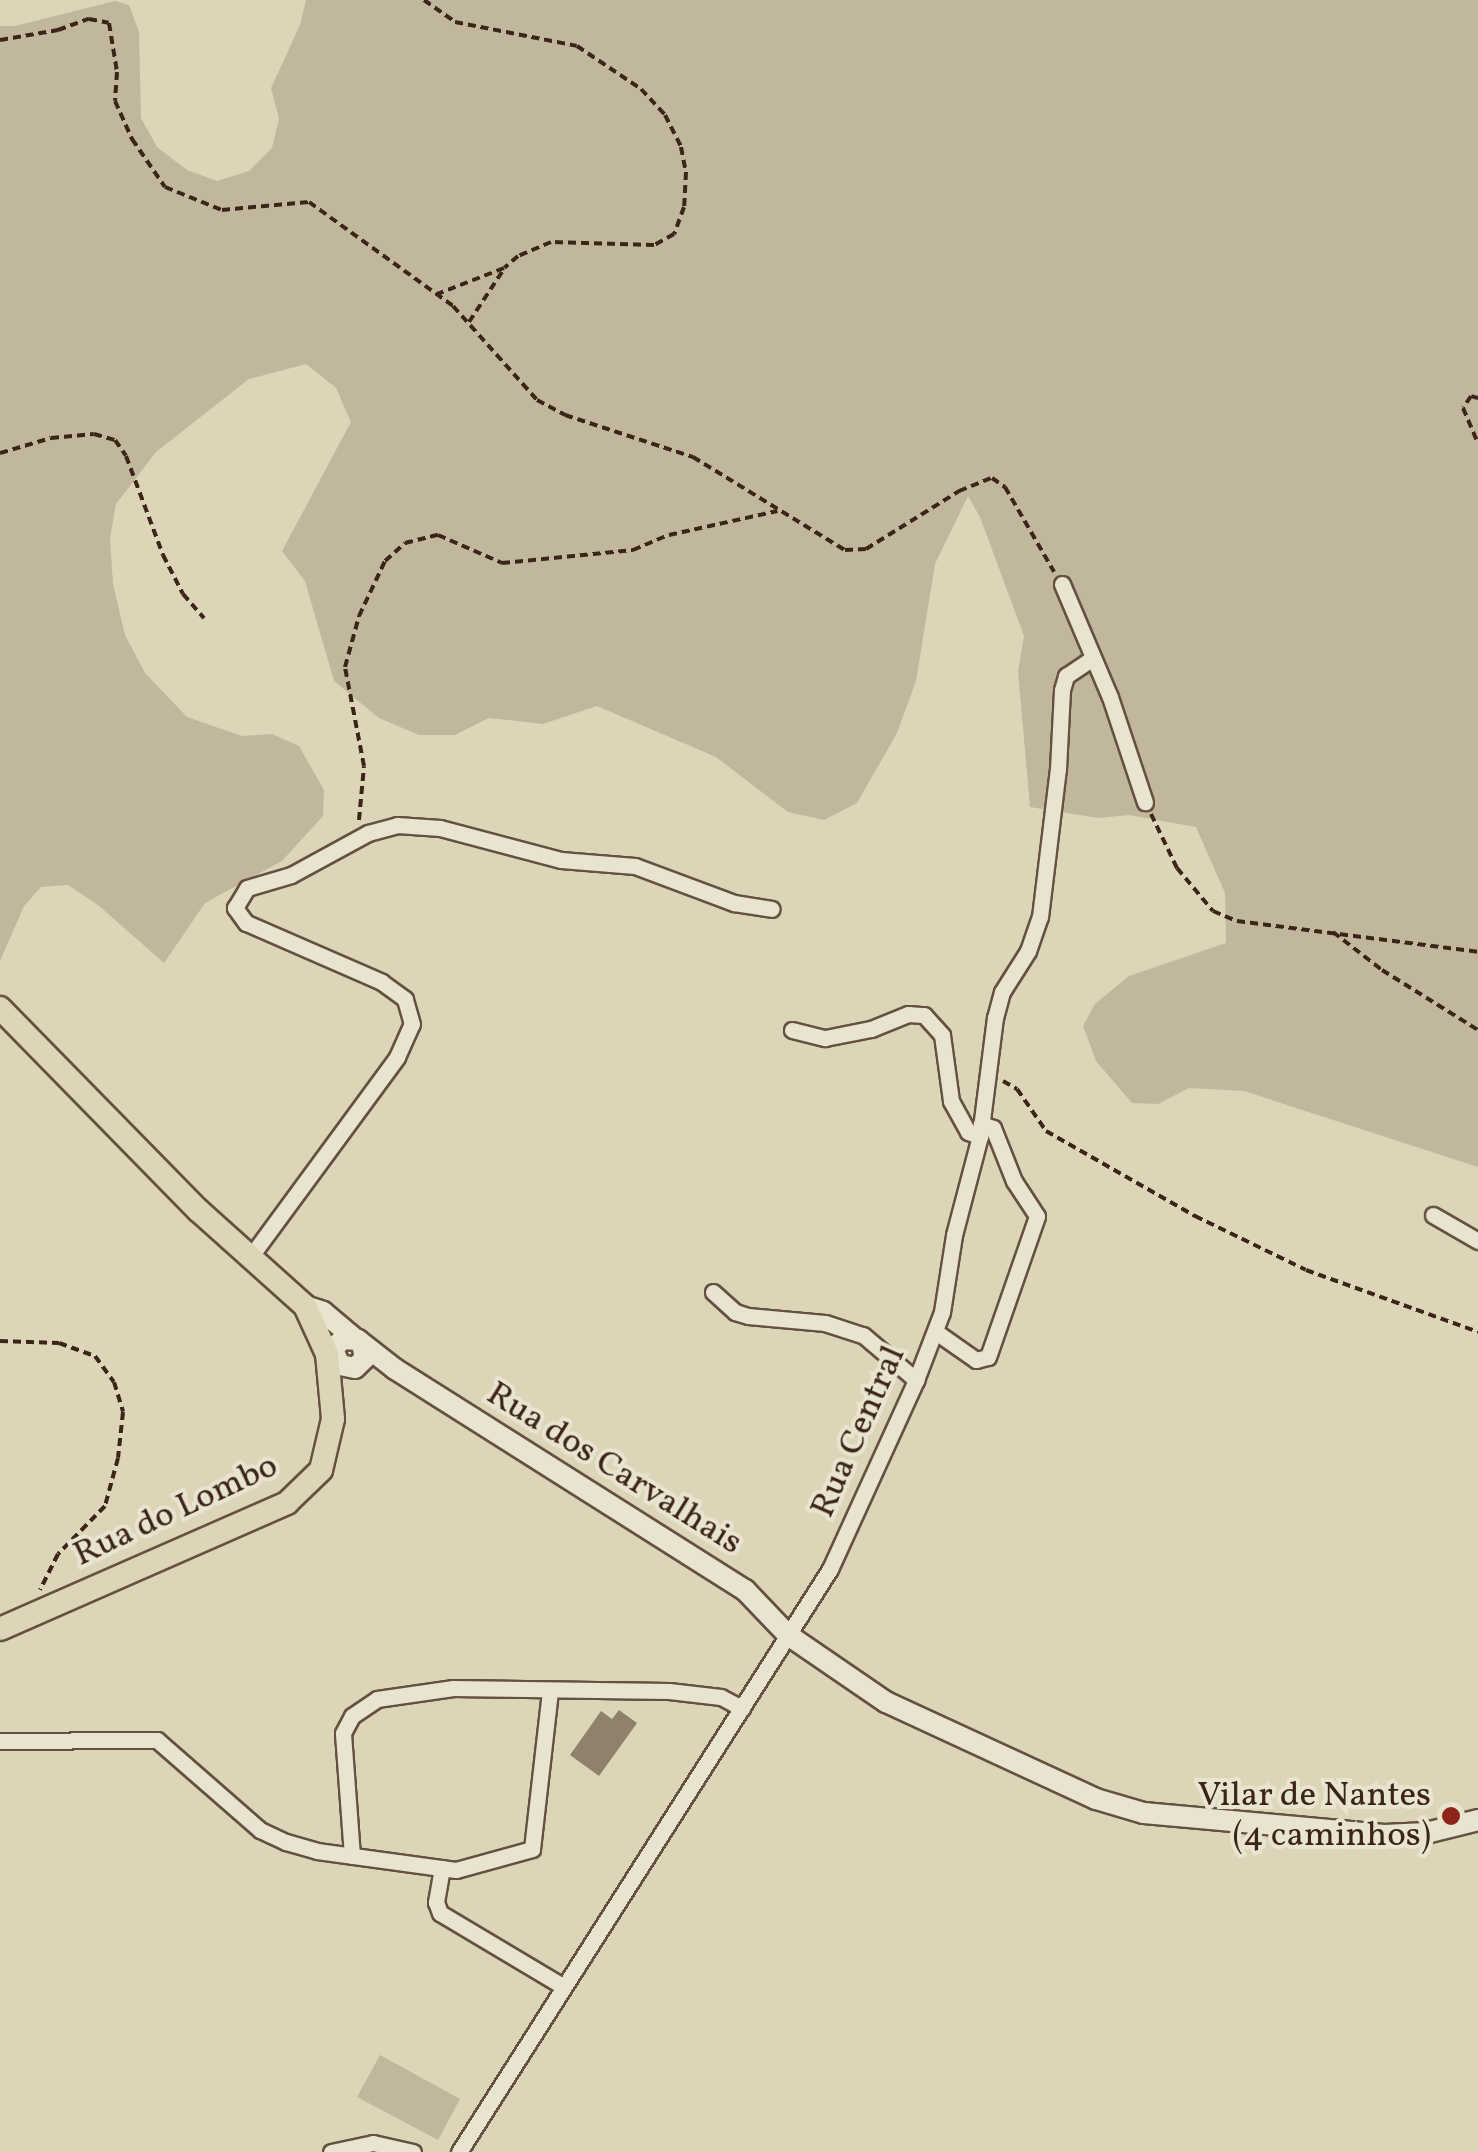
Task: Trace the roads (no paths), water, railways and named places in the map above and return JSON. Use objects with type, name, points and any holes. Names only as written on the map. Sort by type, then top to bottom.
[{"type":"main road","points":[[0,1008],[184,1197],[306,1306],[344,1359]]},
{"type":"main road","name":"Rua dos Carvalhais","points":[[344,1359],[395,1370],[745,1590],[788,1635],[886,1702],[1095,1798],[1144,1813],[1384,1836],[1473,1825]]},
{"type":"main road","name":"Rua do Lombo","points":[[0,1629],[256,1520],[306,1490],[330,1446],[344,1359]]},
{"type":"street","points":[[1062,584],[1110,698],[1145,802]]},
{"type":"street","name":"Rua Central","points":[[459,2152],[830,1569],[916,1380],[936,1332],[954,1235],[980,1130],[1002,992],[1028,952],[1040,917],[1058,768],[1062,690],[1066,676],[1091,659]]},
{"type":"street","points":[[251,1256],[387,1072],[412,1024],[405,999],[382,982],[246,923],[234,908],[247,888],[291,875],[357,839],[397,825],[440,828],[561,860],[635,866],[734,903],[772,908]]},
{"type":"street","points":[[792,1030],[825,1038],[871,1029],[908,1014],[924,1015],[942,1035],[950,1101],[968,1132],[994,1128],[1014,1181],[1037,1216],[988,1357],[976,1360],[936,1332]]},
{"type":"street","points":[[1433,1216],[1478,1241]]},
{"type":"street","points":[[713,1292],[736,1312],[748,1316],[825,1323],[864,1336],[916,1380]]},
{"type":"street","points":[[352,1856],[344,1733],[362,1707],[407,1692],[452,1688],[550,1692],[669,1690],[721,1697],[742,1708]]},
{"type":"street","points":[[0,1742],[157,1740],[260,1830],[317,1851],[456,1870],[532,1849],[550,1692]]},
{"type":"street","points":[[442,1868],[436,1902],[440,1912],[564,1987]]},
{"type":"street","points":[[332,2152],[373,2143],[413,2152]]},
{"type":"place","name":"Vilar de Nantes (4 caminhos)","points":[[1451,1816]]}]
